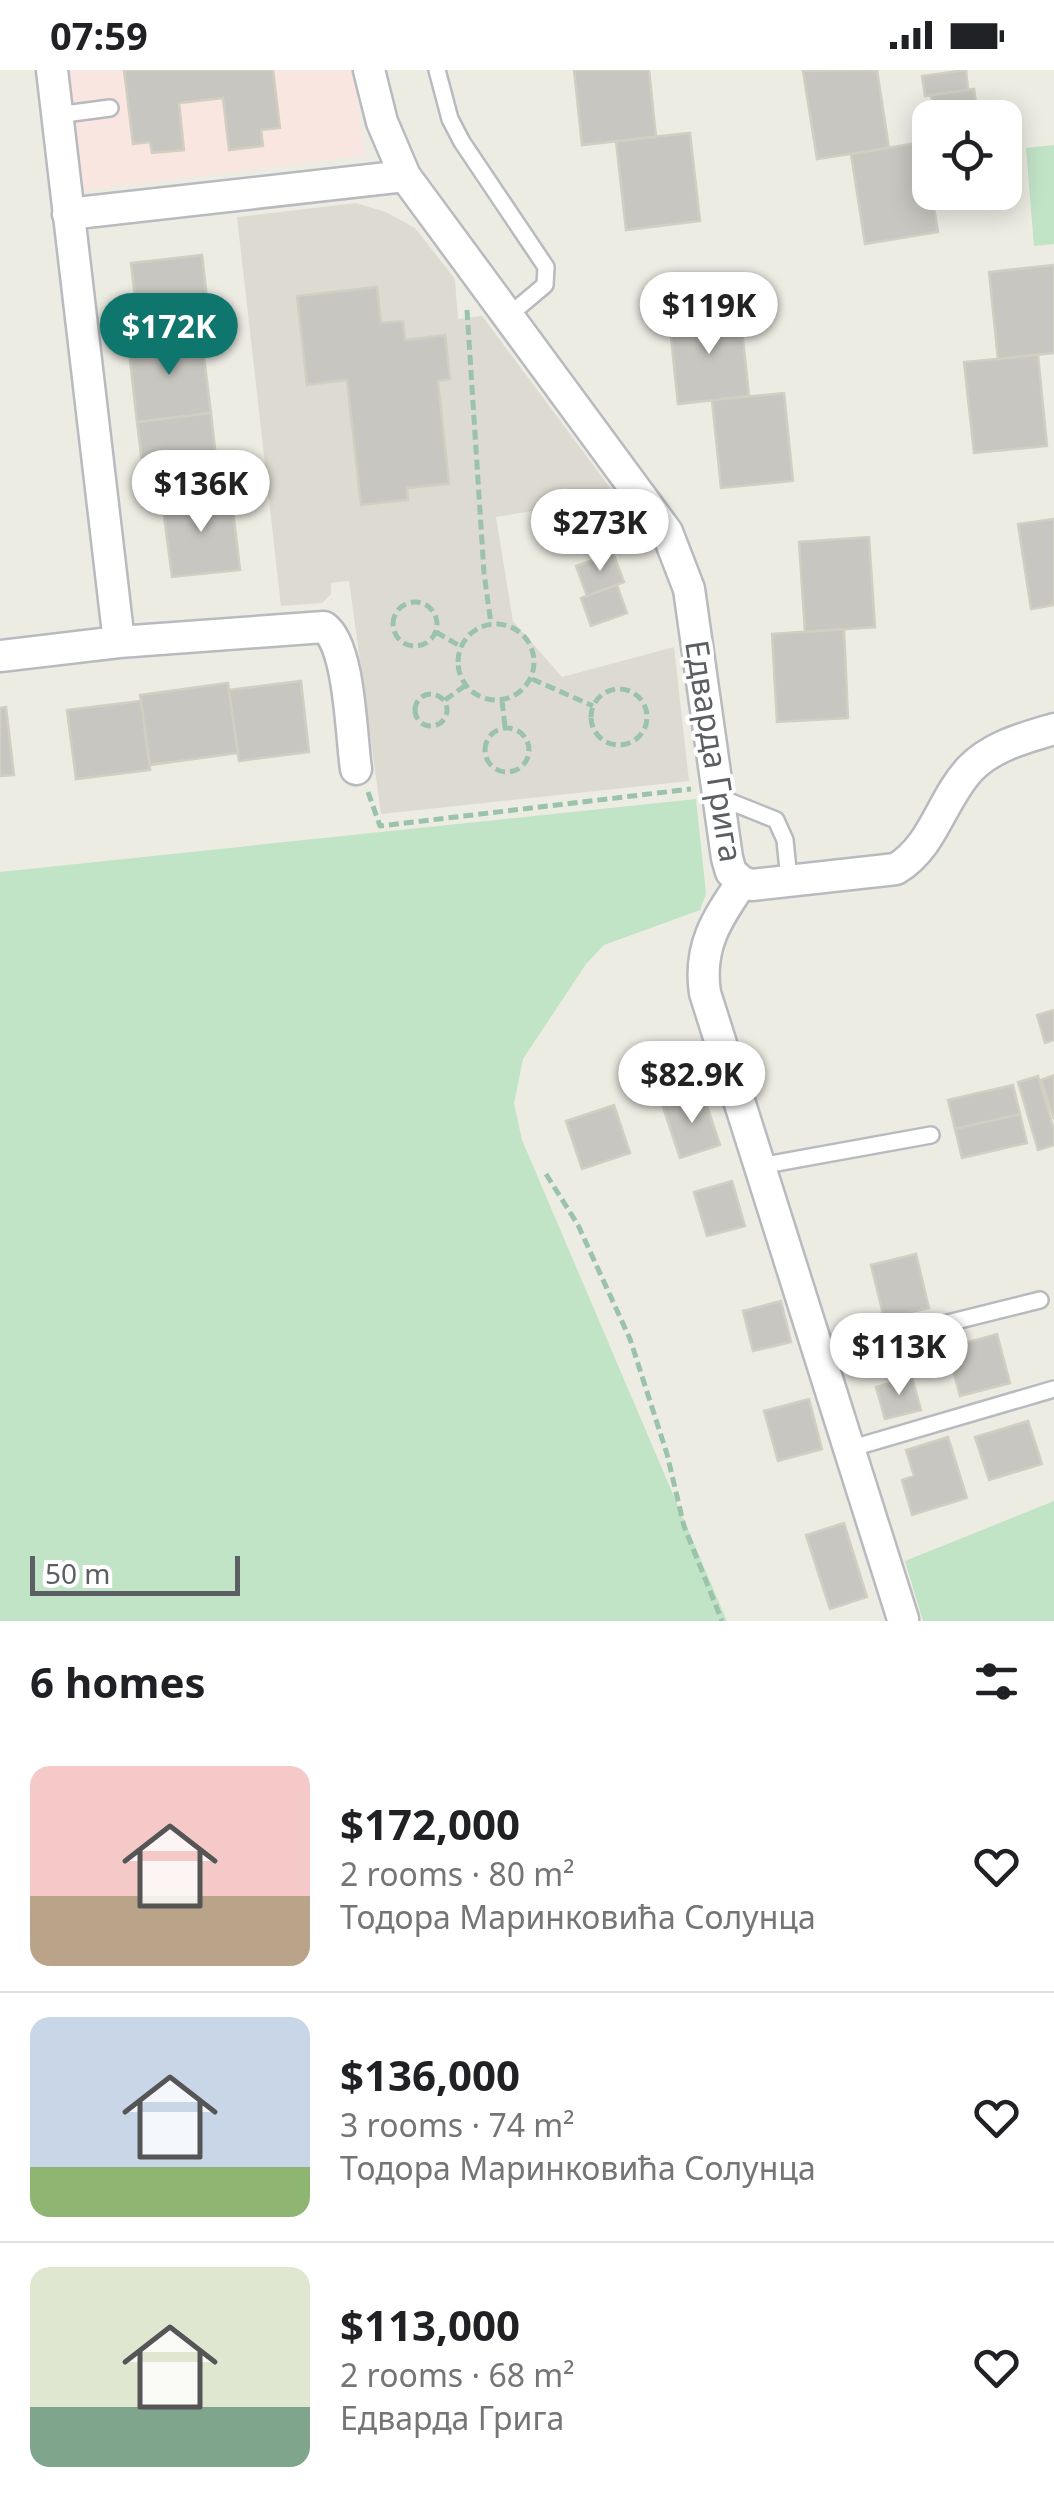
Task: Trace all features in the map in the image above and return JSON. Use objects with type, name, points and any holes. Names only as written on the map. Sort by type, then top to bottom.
[{"type":"street","points":[[52,70],[119,642]]},
{"type":"street","name":"Едварда Грига","points":[[369,70],[382,122],[406,176],[650,508],[681,560],[690,589],[728,865],[742,882],[710,930],[702,971],[716,1036],[903,1618]]},
{"type":"street","points":[[68,214],[406,176]]},
{"type":"street","points":[[0,656],[119,642],[324,627],[334,635],[341,653],[356,769]]},
{"type":"street","points":[[742,882],[752,885],[896,869],[914,859],[967,771],[1011,742],[1054,729]]},
{"type":"lane","points":[[437,70],[450,118],[462,142],[546,267],[545,285],[508,316]]},
{"type":"lane","points":[[57,115],[110,108]]},
{"type":"lane","points":[[720,792],[776,820],[785,840],[789,880]]},
{"type":"lane","points":[[760,1166],[931,1135]]},
{"type":"lane","points":[[819,1355],[1040,1300]]},
{"type":"lane","points":[[849,1448],[1054,1390]]},
{"type":"path","points":[[468,318],[484,573],[491,624]]},
{"type":"path","points":[[421,603],[433,611],[436,632],[427,643],[406,644],[396,634],[394,620],[401,608],[421,603]]},
{"type":"path","points":[[491,624],[508,626],[528,642],[534,666],[524,688],[502,700],[478,696],[466,685],[458,665],[461,646],[473,632],[491,624]]},
{"type":"path","points":[[436,632],[461,646]]},
{"type":"path","points":[[531,678],[593,706]]},
{"type":"path","points":[[445,700],[466,685]]},
{"type":"path","points":[[614,690],[631,692],[644,705],[643,731],[629,744],[602,740],[592,725],[593,706],[614,690]]},
{"type":"path","points":[[431,693],[445,700],[448,710],[440,723],[430,726],[417,718],[420,697],[431,693]]},
{"type":"path","points":[[502,700],[505,728]]},
{"type":"path","points":[[505,728],[523,735],[529,748],[521,767],[507,772],[489,762],[485,748],[490,736],[505,728]]},
{"type":"path","points":[[356,769],[361,771],[380,826],[720,792]]},
{"type":"path","points":[[546,1174],[578,1225],[630,1339],[667,1454],[684,1526],[722,1621]]},
{"type":"shaded area","points":[[65,70],[353,70],[365,155],[81,191]]},
{"type":"shaded area","points":[[356,203],[386,212],[415,228],[455,279],[458,319],[482,316],[617,497],[496,517],[513,621],[562,677],[674,647],[689,781],[381,814],[349,581],[331,583],[331,594],[322,603],[281,606],[237,217]]},
{"type":"green space","points":[[1054,145],[1054,244],[1034,246],[1026,148]]},
{"type":"green space","points":[[696,799],[706,894],[700,910],[604,945],[586,964],[523,1059],[514,1103],[522,1140],[727,1621],[0,1621],[0,872]]},
{"type":"green space","points":[[1054,1501],[1054,1621],[923,1621],[905,1561]]},
{"type":"building","points":[[124,70],[273,70],[280,128],[261,130],[263,146],[229,150],[223,98],[179,103],[184,150],[152,153],[150,142],[133,144]]},
{"type":"building","points":[[574,70],[649,70],[656,137],[582,145]]},
{"type":"building","points":[[877,70],[889,148],[817,159],[803,71]]},
{"type":"building","points":[[966,70],[968,90],[925,96],[922,76]]},
{"type":"building","points":[[974,89],[976,100],[932,100],[931,95]]},
{"type":"building","points":[[690,133],[700,221],[626,230],[616,141]]},
{"type":"building","points":[[912,144],[912,210],[934,210],[938,232],[865,244],[851,154]]},
{"type":"building","points":[[202,255],[211,333],[140,341],[131,263]]},
{"type":"building","points":[[1054,265],[1054,353],[998,359],[989,272]]},
{"type":"building","points":[[377,287],[381,323],[403,321],[405,340],[445,335],[450,379],[438,381],[449,484],[407,488],[408,500],[361,505],[347,380],[307,385],[297,296]]},
{"type":"building","points":[[740,311],[749,396],[678,404],[669,318]]},
{"type":"building","points":[[201,334],[211,413],[137,422],[128,342]]},
{"type":"building","points":[[1038,355],[1047,446],[974,453],[964,362]]},
{"type":"building","points":[[784,393],[793,481],[721,488],[712,400]]},
{"type":"building","points":[[211,413],[220,494],[147,503],[137,422]]},
{"type":"building","points":[[231,493],[240,570],[172,577],[162,501]]},
{"type":"building","points":[[1054,519],[1054,605],[1031,609],[1018,524]]},
{"type":"building","points":[[869,537],[875,627],[805,632],[799,542]]},
{"type":"building","points":[[613,553],[624,582],[587,596],[576,566]]},
{"type":"building","points":[[617,585],[627,613],[591,626],[581,598]]},
{"type":"building","points":[[844,629],[848,718],[777,722],[772,634]]},
{"type":"building","points":[[301,681],[309,752],[239,761],[229,690]]},
{"type":"building","points":[[228,683],[238,753],[150,765],[140,695]]},
{"type":"building","points":[[141,701],[150,770],[76,779],[67,710]]},
{"type":"building","points":[[6,707],[14,775],[0,776],[0,708]]},
{"type":"building","points":[[1054,1010],[1054,1040],[1045,1043],[1037,1015]]},
{"type":"building","points":[[703,1053],[714,1085],[658,1104],[647,1072]]},
{"type":"building","points":[[1054,1075],[1054,1119],[1041,1080]]},
{"type":"building","points":[[1038,1076],[1054,1130],[1054,1145],[1038,1150],[1018,1082]]},
{"type":"building","points":[[1013,1085],[1020,1114],[955,1129],[948,1100]]},
{"type":"building","points":[[703,1094],[720,1145],[680,1158],[663,1107]]},
{"type":"building","points":[[614,1105],[630,1153],[582,1169],[566,1121]]},
{"type":"building","points":[[1020,1114],[1027,1143],[962,1158],[955,1129]]},
{"type":"building","points":[[732,1181],[745,1226],[707,1236],[694,1192]]},
{"type":"building","points":[[916,1254],[929,1308],[884,1318],[871,1265]]},
{"type":"building","points":[[781,1301],[791,1342],[753,1351],[743,1311]]},
{"type":"building","points":[[997,1334],[1010,1383],[960,1396],[947,1348]]},
{"type":"building","points":[[912,1377],[921,1410],[885,1419],[876,1387]]},
{"type":"building","points":[[809,1399],[822,1449],[778,1461],[764,1411]]},
{"type":"building","points":[[1028,1421],[1042,1464],[989,1480],[975,1437]]},
{"type":"building","points":[[948,1437],[967,1498],[912,1515],[902,1480],[914,1476],[906,1450]]},
{"type":"building","points":[[844,1523],[867,1597],[830,1609],[806,1535]]}]
